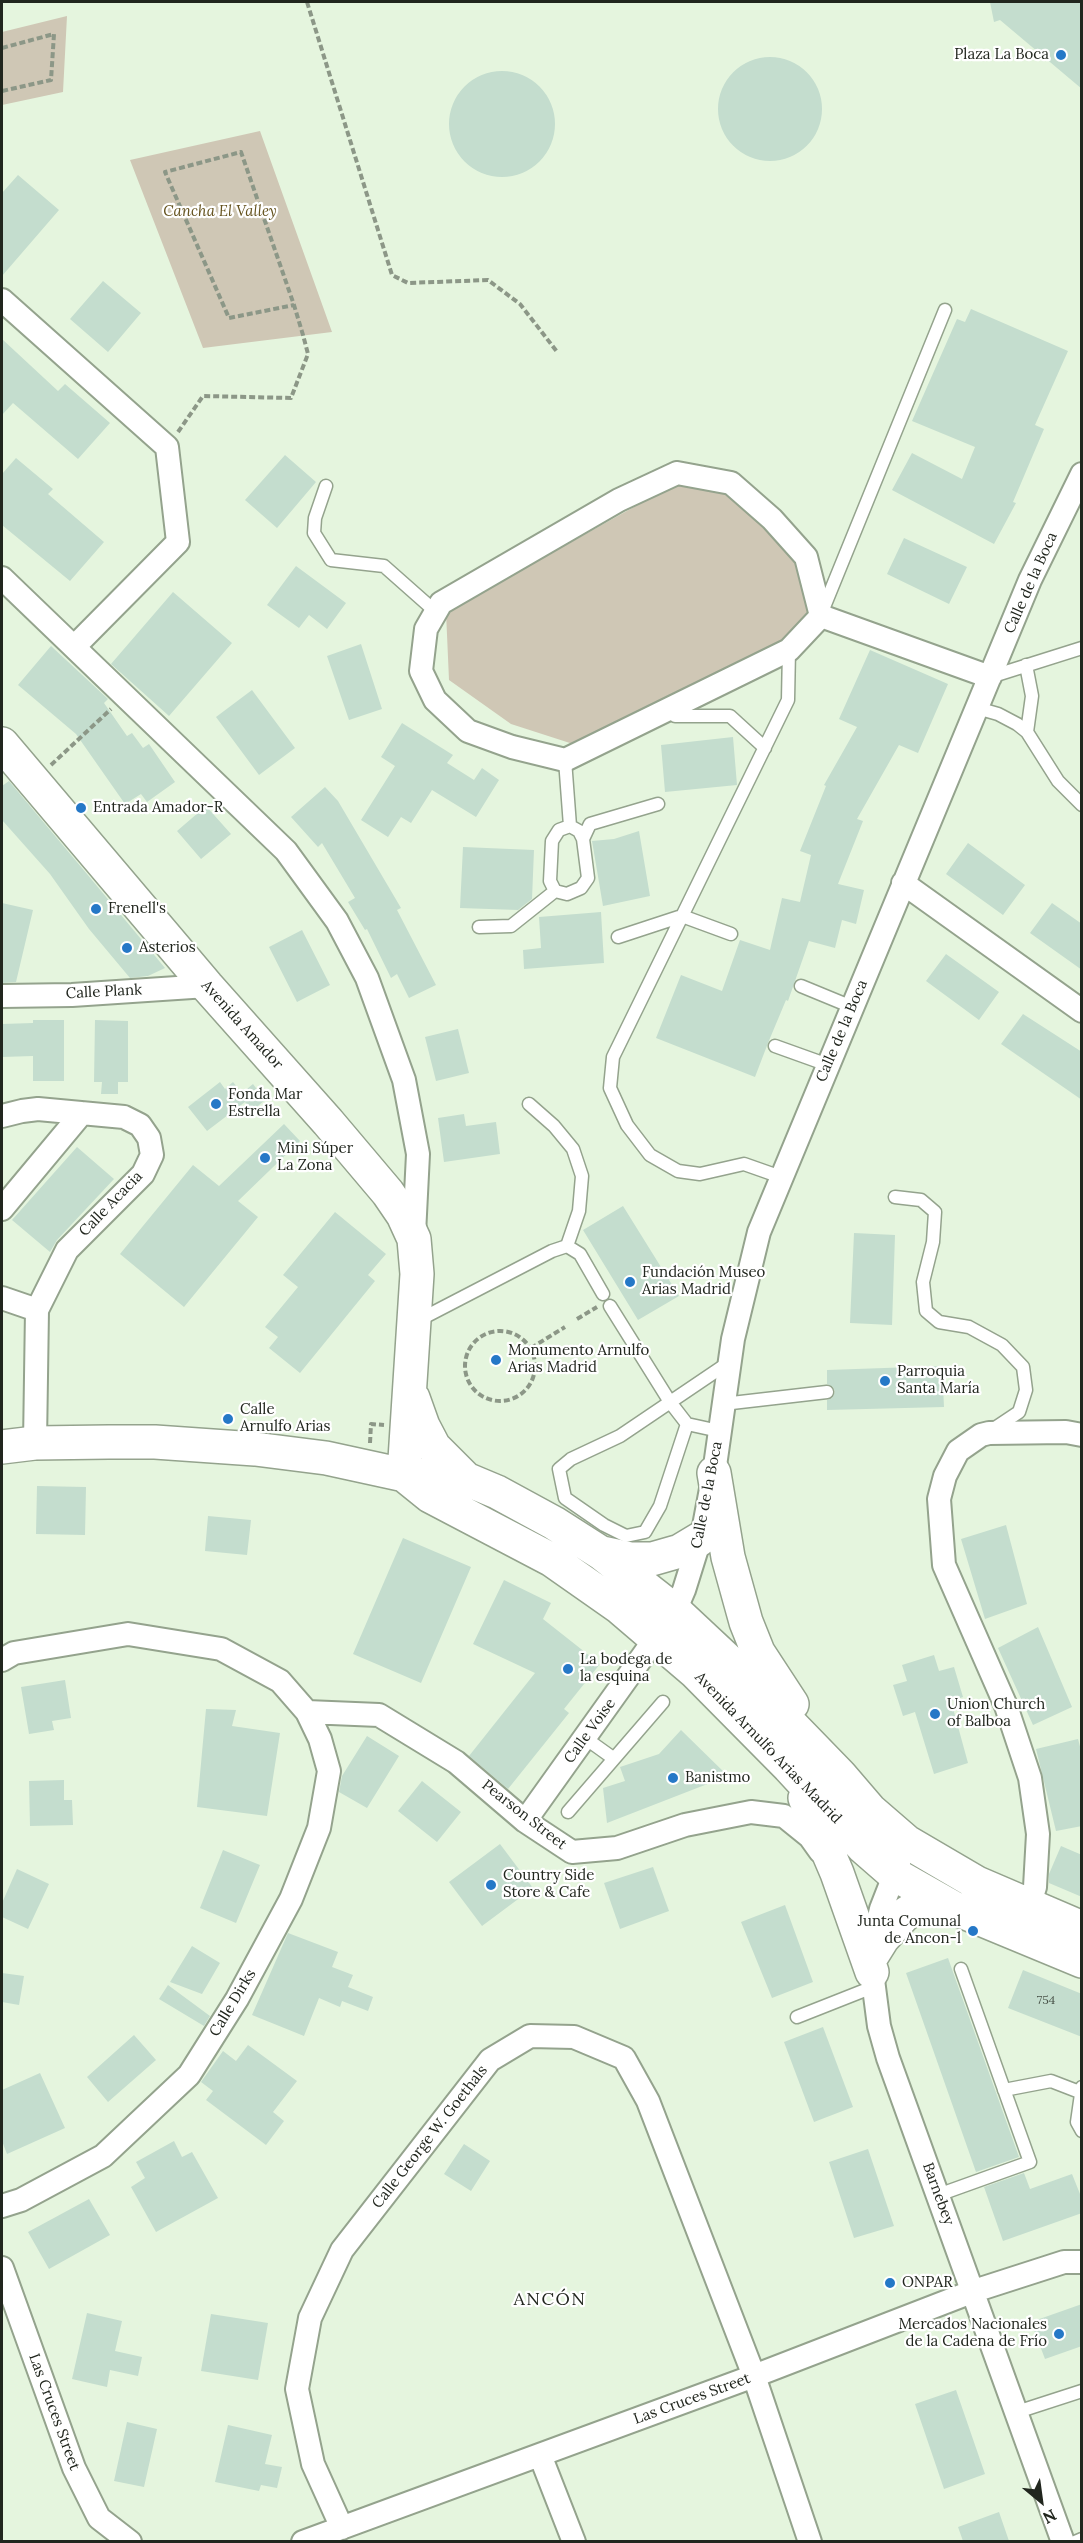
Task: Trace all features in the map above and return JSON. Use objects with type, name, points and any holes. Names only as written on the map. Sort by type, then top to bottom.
[{"type":"main road","name":"Avenida Amador","points":[[2,744],[207,986],[388,1193],[404,1215],[414,1239],[417,1274],[404,1476]]},
{"type":"main road","points":[[410,1388],[431,1442],[443,1458],[466,1479]]},
{"type":"main road","name":"Avenida Arnulfo Arias Madrid","points":[[2,1448],[35,1443],[155,1442],[255,1449],[326,1458],[404,1476],[441,1475],[466,1479],[526,1507],[601,1553],[675,1611],[711,1644],[840,1775],[870,1810],[907,1842],[954,1871],[1082,1961]]},
{"type":"main road","points":[[714,1473],[730,1565],[753,1641],[770,1672],[840,1775]]},
{"type":"main road","name":"Avenida Arnulfo Arias Madrid","points":[[404,1476],[430,1496],[552,1560],[619,1607],[695,1672],[789,1767],[863,1847],[894,1874],[968,1915],[1082,1928]]},
{"type":"main road","points":[[601,1553],[630,1559],[652,1559],[680,1551],[700,1539]]},
{"type":"main road","points":[[789,1767],[816,1819],[872,1971]]},
{"type":"main road","points":[[872,1971],[883,1938],[904,1915],[918,1906],[937,1899]]},
{"type":"street","points":[[2,300],[167,447],[178,542],[74,647]]},
{"type":"street","points":[[677,473],[732,483],[772,519],[806,556],[821,616],[789,650],[565,760],[512,747],[468,731],[435,700],[421,671],[426,629],[441,603],[620,500],[677,473]]},
{"type":"street","name":"Calle de la Boca","points":[[675,1611],[700,1539],[714,1473],[728,1363],[741,1300],[759,1232],[1030,580],[1082,474]]},
{"type":"street","points":[[2,578],[286,851],[337,921],[362,969],[404,1080],[418,1154],[414,1239]]},
{"type":"street","points":[[821,616],[990,676]]},
{"type":"street","points":[[903,883],[1082,1011]]},
{"type":"street","name":"Calle Plank","points":[[2,996],[72,995],[207,986]]},
{"type":"street","name":"Calle Acacia","points":[[2,1116],[38,1110],[124,1117],[140,1125],[149,1138],[152,1155],[143,1174],[67,1250],[38,1310]]},
{"type":"street","points":[[2,1209],[82,1113]]},
{"type":"street","points":[[2,1298],[38,1310],[35,1443]]},
{"type":"street","points":[[1024,1921],[1035,1887],[1038,1834],[1030,1778],[1006,1706],[944,1565],[939,1499],[945,1476],[958,1451],[989,1433],[1066,1432],[1082,1435]]},
{"type":"street","name":"Calle Voise","points":[[525,1821],[675,1611]]},
{"type":"street","name":"Calle Dirks","points":[[2,1660],[14,1653],[128,1634],[221,1649],[280,1681],[307,1712],[320,1739],[329,1771],[319,1828],[291,1899],[237,1999],[189,2075],[103,2156],[21,2200],[2,2206]]},
{"type":"street","name":"Pearson Street","points":[[307,1712],[379,1715],[456,1762],[525,1821],[572,1852],[617,1848],[685,1825],[751,1812],[784,1816],[810,1837],[837,1873]]},
{"type":"street","name":"Barnebey","points":[[907,1842],[876,1925],[872,1971],[883,2043],[1063,2541]]},
{"type":"street","name":"Calle George W. Goethals","points":[[342,2528],[313,2464],[297,2389],[310,2318],[342,2250],[490,2060],[530,2036],[574,2037],[624,2058],[648,2101],[754,2376],[810,2541]]},
{"type":"street","name":"Las Cruces Street","points":[[303,2541],[754,2376],[974,2291],[1064,2262],[1082,2262]]},
{"type":"street","name":"Las Cruces Street","points":[[2,2268],[74,2468],[99,2518],[130,2541]]},
{"type":"street","points":[[540,2455],[574,2541]]},
{"type":"lane","points":[[821,616],[945,310]]},
{"type":"lane","points":[[326,486],[315,518],[314,533],[331,560],[384,566],[436,612]]},
{"type":"lane","points":[[990,676],[1082,648]]},
{"type":"lane","points":[[781,1177],[744,1164],[700,1174],[678,1171],[650,1155],[627,1125],[610,1088],[613,1057],[788,700],[789,650]]},
{"type":"lane","points":[[1026,665],[1032,696],[1027,732]]},
{"type":"lane","points":[[977,708],[998,714],[1027,732],[1058,781],[1082,805]]},
{"type":"lane","points":[[675,716],[730,716],[765,748]]},
{"type":"lane","points":[[565,760],[570,826]]},
{"type":"lane","points":[[583,839],[590,824],[658,804]]},
{"type":"lane","points":[[570,826],[579,831],[583,839],[588,878],[581,888],[567,894],[555,891],[550,881],[552,841],[559,830],[570,826]]},
{"type":"lane","points":[[478,927],[511,926],[555,891]]},
{"type":"lane","points":[[618,937],[682,916],[731,934]]},
{"type":"lane","points":[[801,986],[852,1007]]},
{"type":"lane","points":[[775,1046],[828,1065]]},
{"type":"lane","points":[[529,1104],[554,1126],[573,1149],[582,1176],[579,1211],[567,1246]]},
{"type":"lane","points":[[895,1197],[921,1200],[935,1212],[933,1242],[923,1282],[926,1311],[939,1322],[969,1327],[1002,1344],[1023,1367],[1026,1390],[1019,1412],[989,1433]]},
{"type":"lane","points":[[567,1246],[580,1254],[603,1294]]},
{"type":"lane","points":[[415,1322],[552,1251],[567,1246]]},
{"type":"lane","points":[[610,1306],[670,1402],[687,1424],[719,1431]]},
{"type":"lane","points":[[687,1424],[660,1506],[645,1532],[626,1536],[604,1525],[565,1498],[559,1469],[571,1459],[620,1436],[728,1363]]},
{"type":"lane","points":[[723,1404],[827,1392]]},
{"type":"lane","points":[[568,1812],[663,1702]]},
{"type":"lane","points":[[585,1738],[613,1758]]},
{"type":"lane","points":[[938,2195],[1030,2162],[961,1969]]},
{"type":"lane","points":[[797,2017],[872,1971]]},
{"type":"lane","points":[[1004,2090],[1051,2081],[1081,2091],[1077,2122],[1082,2130]]},
{"type":"lane","points":[[1017,2412],[1082,2391]]},
{"type":"lane","points":[[1075,2541],[1082,2539]]},
{"type":"path","points":[[307,2],[393,275],[408,283],[488,280],[520,304],[558,353]]},
{"type":"path","points":[[2,48],[54,34],[51,80],[2,91]]},
{"type":"path","points":[[167,447],[203,396],[291,398],[308,354],[294,305],[242,152],[165,172],[229,318],[294,305]]},
{"type":"path","points":[[53,763],[125,696]]},
{"type":"path","points":[[577,1319],[597,1306]]},
{"type":"path","points":[[531,1348],[565,1327]]},
{"type":"path","points":[[493,1330],[504,1330],[524,1339],[531,1348],[535,1360],[535,1372],[531,1384],[523,1393],[512,1399],[500,1401],[488,1399],[477,1393],[469,1383],[465,1373],[467,1351],[482,1335],[493,1330]]},
{"type":"green space","points":[[67,16],[63,92],[2,105],[2,32]]},
{"type":"green space","name":"Cancha El Valley","points":[[260,131],[332,332],[203,348],[130,160]]},
{"type":"green space","points":[[675,484],[725,491],[795,558],[809,617],[797,635],[573,744],[511,724],[449,680],[446,612]]},
{"type":"building","name":"Plaza La Boca","points":[[990,2],[1082,2],[1082,89],[1000,20],[994,22]]},
{"type":"building","points":[[770,57],[790,61],[807,72],[818,89],[822,109],[818,129],[807,146],[790,157],[770,161],[750,157],[733,146],[722,129],[718,109],[722,89],[733,72],[750,61]]},
{"type":"building","points":[[502,71],[522,75],[540,86],[551,104],[555,124],[551,144],[540,162],[522,173],[502,177],[482,173],[464,162],[453,144],[449,124],[453,104],[464,86],[482,75]]},
{"type":"building","points":[[18,175],[59,210],[2,276],[2,193]]},
{"type":"building","points":[[103,281],[141,313],[108,352],[70,319]]},
{"type":"building","points":[[971,309],[1068,351],[1035,425],[1044,429],[1013,502],[1016,503],[994,544],[892,490],[912,453],[962,479],[975,447],[912,421],[957,319],[965,322]]},
{"type":"building","points":[[2,339],[58,391],[65,384],[110,423],[78,459],[13,403],[2,415]]},
{"type":"building","points":[[285,455],[316,482],[277,528],[245,500]]},
{"type":"building","points":[[16,458],[53,489],[48,494],[104,542],[70,581],[2,525],[2,474]]},
{"type":"building","points":[[904,538],[967,567],[949,604],[887,574]]},
{"type":"building","points":[[296,566],[346,603],[327,629],[309,615],[299,628],[267,605]]},
{"type":"building","points":[[173,592],[232,643],[169,716],[111,664]]},
{"type":"building","points":[[361,644],[382,709],[349,720],[327,656]]},
{"type":"building","points":[[51,646],[108,699],[104,703],[127,736],[132,733],[143,748],[149,744],[175,782],[147,802],[141,794],[125,804],[76,734],[18,685]]},
{"type":"building","points":[[870,650],[948,684],[918,753],[899,745],[857,819],[863,821],[838,884],[864,890],[856,924],[842,920],[835,948],[809,941],[788,1001],[786,1000],[755,1077],[656,1038],[681,975],[722,991],[740,940],[770,950],[782,898],[800,902],[811,855],[800,851],[826,786],[824,785],[857,727],[839,719]]},
{"type":"building","points":[[252,690],[295,748],[259,775],[216,717]]},
{"type":"building","points":[[402,723],[453,755],[447,763],[474,780],[482,768],[499,780],[476,817],[432,790],[411,823],[401,817],[388,837],[361,820],[395,766],[381,757]]},
{"type":"building","points":[[733,737],[737,785],[665,792],[661,745]]},
{"type":"building","points":[[9,781],[165,968],[148,976],[130,978],[89,929],[50,874],[2,820],[2,786]]},
{"type":"building","points":[[325,787],[338,801],[401,908],[397,910],[436,985],[409,998],[397,974],[391,978],[367,929],[365,930],[348,902],[355,898],[322,843],[318,847],[291,817]]},
{"type":"building","points":[[206,806],[231,834],[201,859],[177,831]]},
{"type":"building","points":[[639,831],[650,896],[603,906],[592,841],[614,839]]},
{"type":"building","points":[[968,843],[1025,885],[1003,915],[946,874]]},
{"type":"building","points":[[463,847],[534,850],[532,899],[518,910],[460,908]]},
{"type":"building","points":[[2,903],[33,910],[16,982],[2,983]]},
{"type":"building","points":[[1052,903],[1082,924],[1082,970],[1030,933]]},
{"type":"building","points":[[601,912],[604,963],[524,969],[523,950],[541,948],[539,917]]},
{"type":"building","points":[[302,930],[330,985],[297,1002],[269,947]]},
{"type":"building","points":[[946,954],[999,992],[979,1020],[926,981]]},
{"type":"building","points":[[1023,1014],[1082,1052],[1082,1100],[1001,1044]]},
{"type":"building","points":[[33,1020],[64,1020],[64,1081],[33,1081],[33,1056],[2,1057],[2,1024],[33,1023]]},
{"type":"building","points":[[95,1020],[128,1021],[128,1082],[118,1082],[118,1094],[101,1094],[102,1082],[94,1082]]},
{"type":"building","points":[[458,1029],[469,1073],[436,1081],[425,1037]]},
{"type":"building","name":"Fonda Mar Estrella","points":[[220,1082],[225,1089],[233,1082],[242,1093],[253,1084],[265,1100],[252,1111],[245,1102],[207,1131],[188,1107]]},
{"type":"building","points":[[464,1114],[466,1126],[496,1122],[500,1154],[444,1162],[438,1118]]},
{"type":"building","points":[[284,1124],[300,1141],[238,1201],[258,1217],[184,1307],[120,1254],[193,1165],[219,1186]]},
{"type":"building","points":[[77,1147],[114,1179],[57,1240],[50,1252],[12,1220]]},
{"type":"building","points":[[623,1206],[679,1296],[638,1320],[583,1230]]},
{"type":"building","points":[[335,1212],[386,1254],[368,1275],[375,1281],[300,1373],[269,1348],[278,1337],[265,1327],[298,1287],[283,1275]]},
{"type":"building","points":[[854,1233],[895,1235],[892,1325],[850,1323]]},
{"type":"building","name":"Parroquia Santa María","points":[[942,1366],[944,1407],[827,1410],[827,1400],[832,1398],[835,1392],[833,1387],[827,1384],[827,1370]]},
{"type":"building","points":[[37,1486],[86,1487],[85,1535],[36,1534]]},
{"type":"building","points":[[208,1516],[251,1520],[247,1555],[205,1551]]},
{"type":"building","points":[[1006,1525],[1027,1604],[985,1619],[961,1539]]},
{"type":"building","points":[[403,1538],[471,1567],[421,1683],[353,1654]]},
{"type":"building","points":[[504,1580],[551,1603],[543,1619],[600,1664],[564,1709],[569,1713],[508,1789],[469,1756],[535,1673],[473,1644]]},
{"type":"building","points":[[1038,1627],[1072,1707],[1033,1725],[998,1648]]},
{"type":"building","name":"Union Church of Balboa","points":[[934,1655],[939,1671],[954,1667],[963,1697],[951,1701],[968,1763],[934,1774],[915,1712],[903,1716],[893,1685],[907,1681],[902,1665]]},
{"type":"building","points":[[65,1680],[71,1718],[52,1721],[54,1730],[29,1734],[21,1687]]},
{"type":"building","points":[[206,1709],[236,1710],[232,1726],[280,1733],[267,1816],[197,1807]]},
{"type":"building","name":"Banistmo","points":[[681,1730],[728,1776],[607,1823],[603,1788],[625,1781],[620,1767],[659,1754]]},
{"type":"building","points":[[367,1736],[399,1756],[367,1808],[339,1792],[342,1776]]},
{"type":"building","points":[[1078,1739],[1082,1754],[1082,1826],[1056,1831],[1036,1749]]},
{"type":"building","points":[[64,1780],[64,1800],[72,1800],[73,1825],[30,1826],[29,1781]]},
{"type":"building","points":[[422,1781],[461,1812],[437,1842],[398,1811]]},
{"type":"building","name":"Country Side Store & Cafe","points":[[500,1844],[533,1888],[482,1926],[449,1882]]},
{"type":"building","points":[[1061,1846],[1082,1855],[1082,1897],[1049,1883],[1049,1874]]},
{"type":"building","points":[[223,1850],[260,1865],[236,1923],[200,1908]]},
{"type":"building","points":[[653,1867],[669,1911],[620,1929],[604,1883]]},
{"type":"building","points":[[17,1869],[49,1884],[28,1929],[2,1917],[2,1903]]},
{"type":"building","points":[[785,1905],[813,1982],[772,1998],[741,1922]]},
{"type":"building","points":[[288,1933],[338,1952],[332,1967],[353,1975],[348,1987],[373,1997],[368,2011],[342,2001],[340,2007],[319,1998],[304,2036],[252,2015]]},
{"type":"building","points":[[192,1946],[220,1963],[202,1994],[170,1982]]},
{"type":"building","points":[[948,1958],[1019,2157],[976,2172],[906,1973]]},
{"type":"building","points":[[1023,1970],[1082,1994],[1082,2037],[1008,2008]]},
{"type":"building","points":[[2,1973],[24,1976],[19,2005],[2,2002]]},
{"type":"building","points":[[168,1985],[210,2016],[204,2026],[159,1999]]},
{"type":"building","points":[[823,2027],[853,2107],[814,2122],[784,2042]]},
{"type":"building","points":[[134,2035],[156,2060],[108,2102],[87,2077]]},
{"type":"building","points":[[248,2045],[297,2081],[273,2112],[284,2121],[266,2145],[206,2100],[213,2091],[201,2082],[223,2051],[236,2061]]},
{"type":"building","points":[[40,2073],[65,2128],[7,2154],[2,2141],[2,2090]]},
{"type":"building","points":[[174,2141],[182,2157],[192,2152],[218,2198],[156,2232],[131,2187],[145,2178],[136,2162]]},
{"type":"building","points":[[464,2144],[490,2161],[471,2191],[444,2174]]},
{"type":"building","points":[[868,2149],[894,2226],[854,2238],[829,2162]]},
{"type":"building","points":[[1024,2173],[1030,2189],[1072,2174],[1082,2199],[1082,2213],[1003,2241],[984,2187]]},
{"type":"building","points":[[89,2199],[110,2235],[49,2269],[28,2232]]},
{"type":"building","name":"Mercados Nacionales de la Cadena de Frío","points":[[1082,2304],[1082,2346],[1045,2359],[1031,2322]]},
{"type":"building","points":[[87,2313],[122,2321],[115,2351],[142,2357],[138,2376],[110,2370],[107,2387],[72,2379]]},
{"type":"building","points":[[211,2314],[268,2323],[258,2380],[201,2371]]},
{"type":"building","points":[[956,2390],[985,2474],[944,2489],[915,2404]]},
{"type":"building","points":[[127,2422],[157,2429],[144,2487],[114,2481]]},
{"type":"building","points":[[228,2425],[272,2435],[265,2464],[282,2467],[277,2488],[261,2485],[259,2491],[215,2482]]},
{"type":"building","points":[[999,2512],[1009,2541],[963,2541],[958,2527]]},
{"type":"place","name":"Plaza La Boca","points":[[1061,55]]},
{"type":"place","name":"Entrada Amador-R","points":[[81,808]]},
{"type":"place","name":"Frenell's","points":[[96,909]]},
{"type":"place","name":"Asterios","points":[[127,948]]},
{"type":"place","name":"Fonda Mar Estrella","points":[[216,1104]]},
{"type":"place","name":"Mini Súper La Zona","points":[[265,1158]]},
{"type":"place","name":"Fundación Museo Arias Madrid","points":[[630,1282]]},
{"type":"place","name":"Monumento Arnulfo Arias Madrid","points":[[496,1360]]},
{"type":"place","name":"Parroquia Santa María","points":[[885,1381]]},
{"type":"place","name":"Calle Arnulfo Arias","points":[[228,1419]]},
{"type":"place","name":"La bodega de la esquina","points":[[568,1669]]},
{"type":"place","name":"Union Church of Balboa","points":[[935,1714]]},
{"type":"place","name":"Banistmo","points":[[673,1778]]},
{"type":"place","name":"Country Side Store & Cafe","points":[[491,1885]]},
{"type":"place","name":"Junta Comunal de Ancon-l","points":[[973,1931]]},
{"type":"place","name":"ONPAR","points":[[890,2283]]},
{"type":"place","name":"Mercados Nacionales de la Cadena de Frío","points":[[1059,2334]]},
{"type":"district","name":"ANCÓN","points":[[550,2300]]}]
